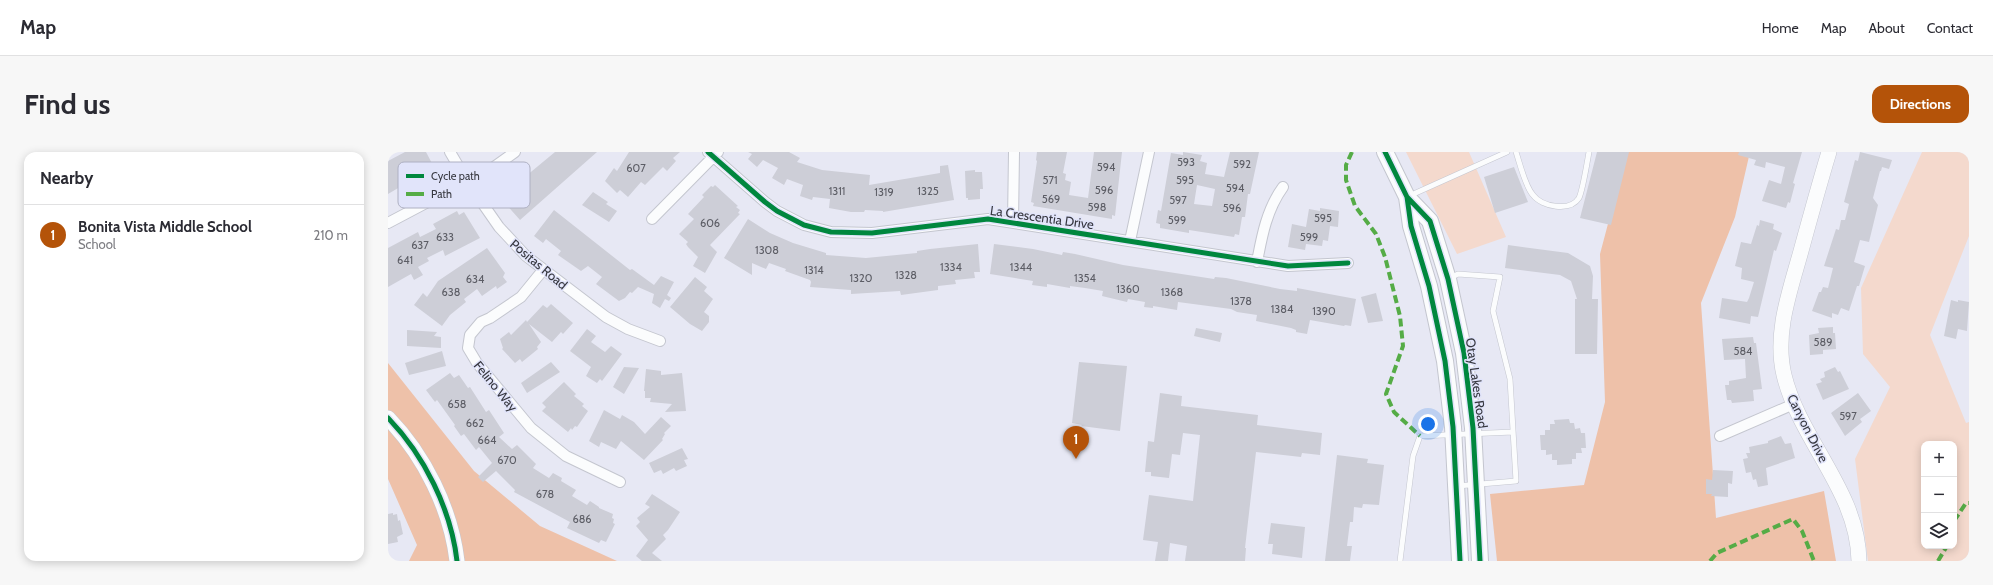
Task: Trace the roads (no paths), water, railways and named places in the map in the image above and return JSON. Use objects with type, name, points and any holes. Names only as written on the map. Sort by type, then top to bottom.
[{"type":"main road","name":"Otay Lakes Road","points":[[1385,152],[1406,197],[1411,226],[1429,286],[1445,361],[1453,433],[1460,561]]},
{"type":"main road","name":"Otay Lakes Road","points":[[1406,197],[1430,221],[1448,279],[1464,353],[1473,434],[1480,561]]},
{"type":"street","name":"Positas Road","points":[[450,152],[456,162]]},
{"type":"street","points":[[501,162],[515,152]]},
{"type":"street","points":[[1013,222],[1014,152]]},
{"type":"street","points":[[1130,241],[1149,152]]},
{"type":"street","name":"Canyon Drive","points":[[1829,152],[1785,310],[1780,346],[1784,375],[1794,404],[1848,506],[1859,546],[1859,561]]},
{"type":"street","points":[[652,219],[713,154]]},
{"type":"street","name":"La Crescentia Drive","points":[[713,154],[777,211],[804,224],[831,232],[872,233],[988,219],[1257,262],[1297,267],[1348,264]]},
{"type":"street","points":[[1257,262],[1263,232],[1273,201],[1284,187]]},
{"type":"street","points":[[388,223],[416,208]]},
{"type":"street","name":"Positas Road","points":[[486,208],[512,243],[543,270],[606,317],[628,329],[660,341]]},
{"type":"street","name":"Felino Way","points":[[543,270],[521,297],[490,318],[481,322],[470,336],[468,348],[477,363],[531,428],[566,456],[620,482]]},
{"type":"street","points":[[1720,436],[1794,404]]},
{"type":"street","points":[[388,418],[398,428],[426,468],[448,522],[456,561]]},
{"type":"lane","points":[[1406,197],[1507,152]]},
{"type":"lane","points":[[1516,152],[1532,194],[1537,200],[1562,208],[1569,206],[1579,198],[1589,152]]},
{"type":"lane","points":[[1448,279],[1458,274],[1500,277],[1493,311],[1510,379],[1516,481],[1456,486]]},
{"type":"lane","points":[[1400,561],[1413,456],[1420,436],[1453,433],[1473,434],[1513,432]]},
{"type":"place","name":"Bonita Vista Middle School","points":[[1076,459]]}]
